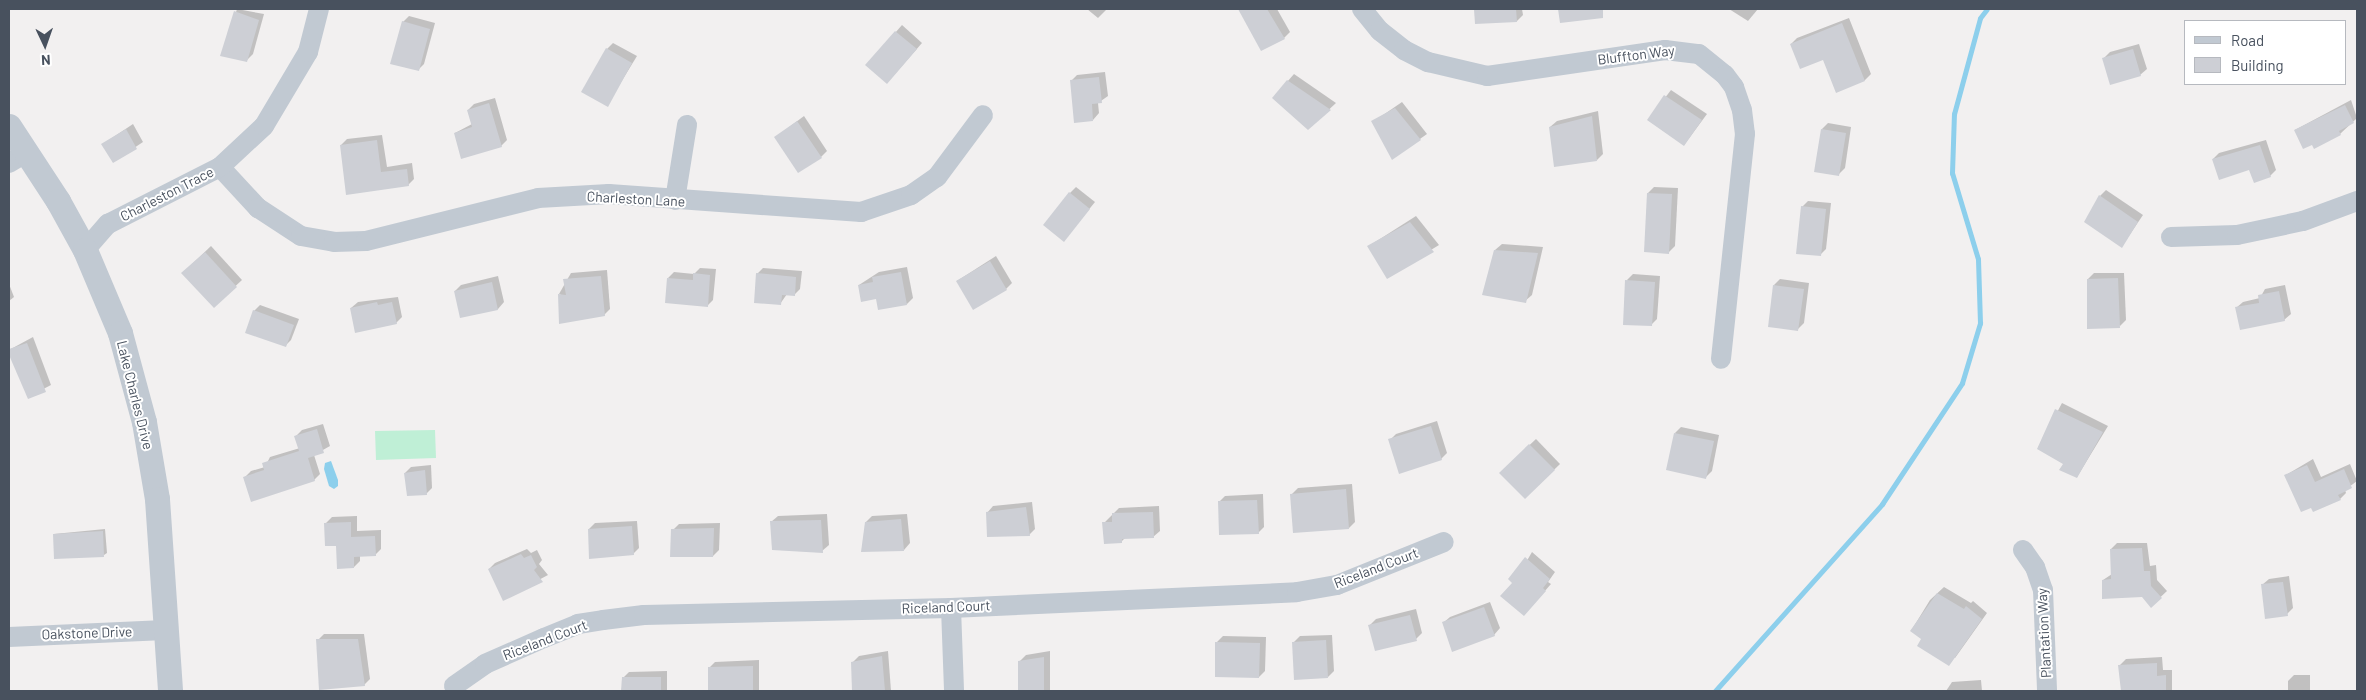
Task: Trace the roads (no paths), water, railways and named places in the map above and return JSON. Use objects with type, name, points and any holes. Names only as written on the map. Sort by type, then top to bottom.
[{"type":"street","name":"Charleston Trace","points":[[85,250],[108,224],[220,167],[264,126],[308,52],[319,9]]},
{"type":"street","name":"Bluffton Way","points":[[1362,9],[1380,31],[1404,50],[1428,62],[1487,76],[1665,50],[1699,54],[1725,75],[1734,87],[1742,110],[1745,134],[1721,359]]},
{"type":"street","name":"Charleston Lane","points":[[220,167],[258,208],[301,236],[334,242],[366,241],[538,198],[609,194],[861,212],[886,206],[910,195],[938,177],[952,162],[983,115]]},
{"type":"street","points":[[674,200],[688,125]]},
{"type":"street","name":"Lake Charles Drive","points":[[9,126],[18,157],[85,250],[120,333],[144,422],[157,499],[170,691]]},
{"type":"street","points":[[2171,237],[2237,235],[2303,221],[2357,201]]},
{"type":"street","name":"Riceland Court","points":[[454,686],[485,664],[578,624],[603,620],[737,612],[951,608],[1297,592],[1337,585],[1444,542]]},
{"type":"street","name":"Plantation Way","points":[[2023,550],[2035,567],[2043,590],[2047,691]]},
{"type":"street","points":[[951,608],[954,691]]},
{"type":"street","name":"Oakstone Drive","points":[[9,637],[165,630]]},
{"type":"water","points":[[331,461],[338,480],[338,486],[334,489],[329,486],[324,469],[325,463]]},
{"type":"waterway","points":[[1715,691],[1882,504],[1962,383],[1980,323],[1978,259],[1952,173],[1954,114],[1980,18],[1987,9]]}]
